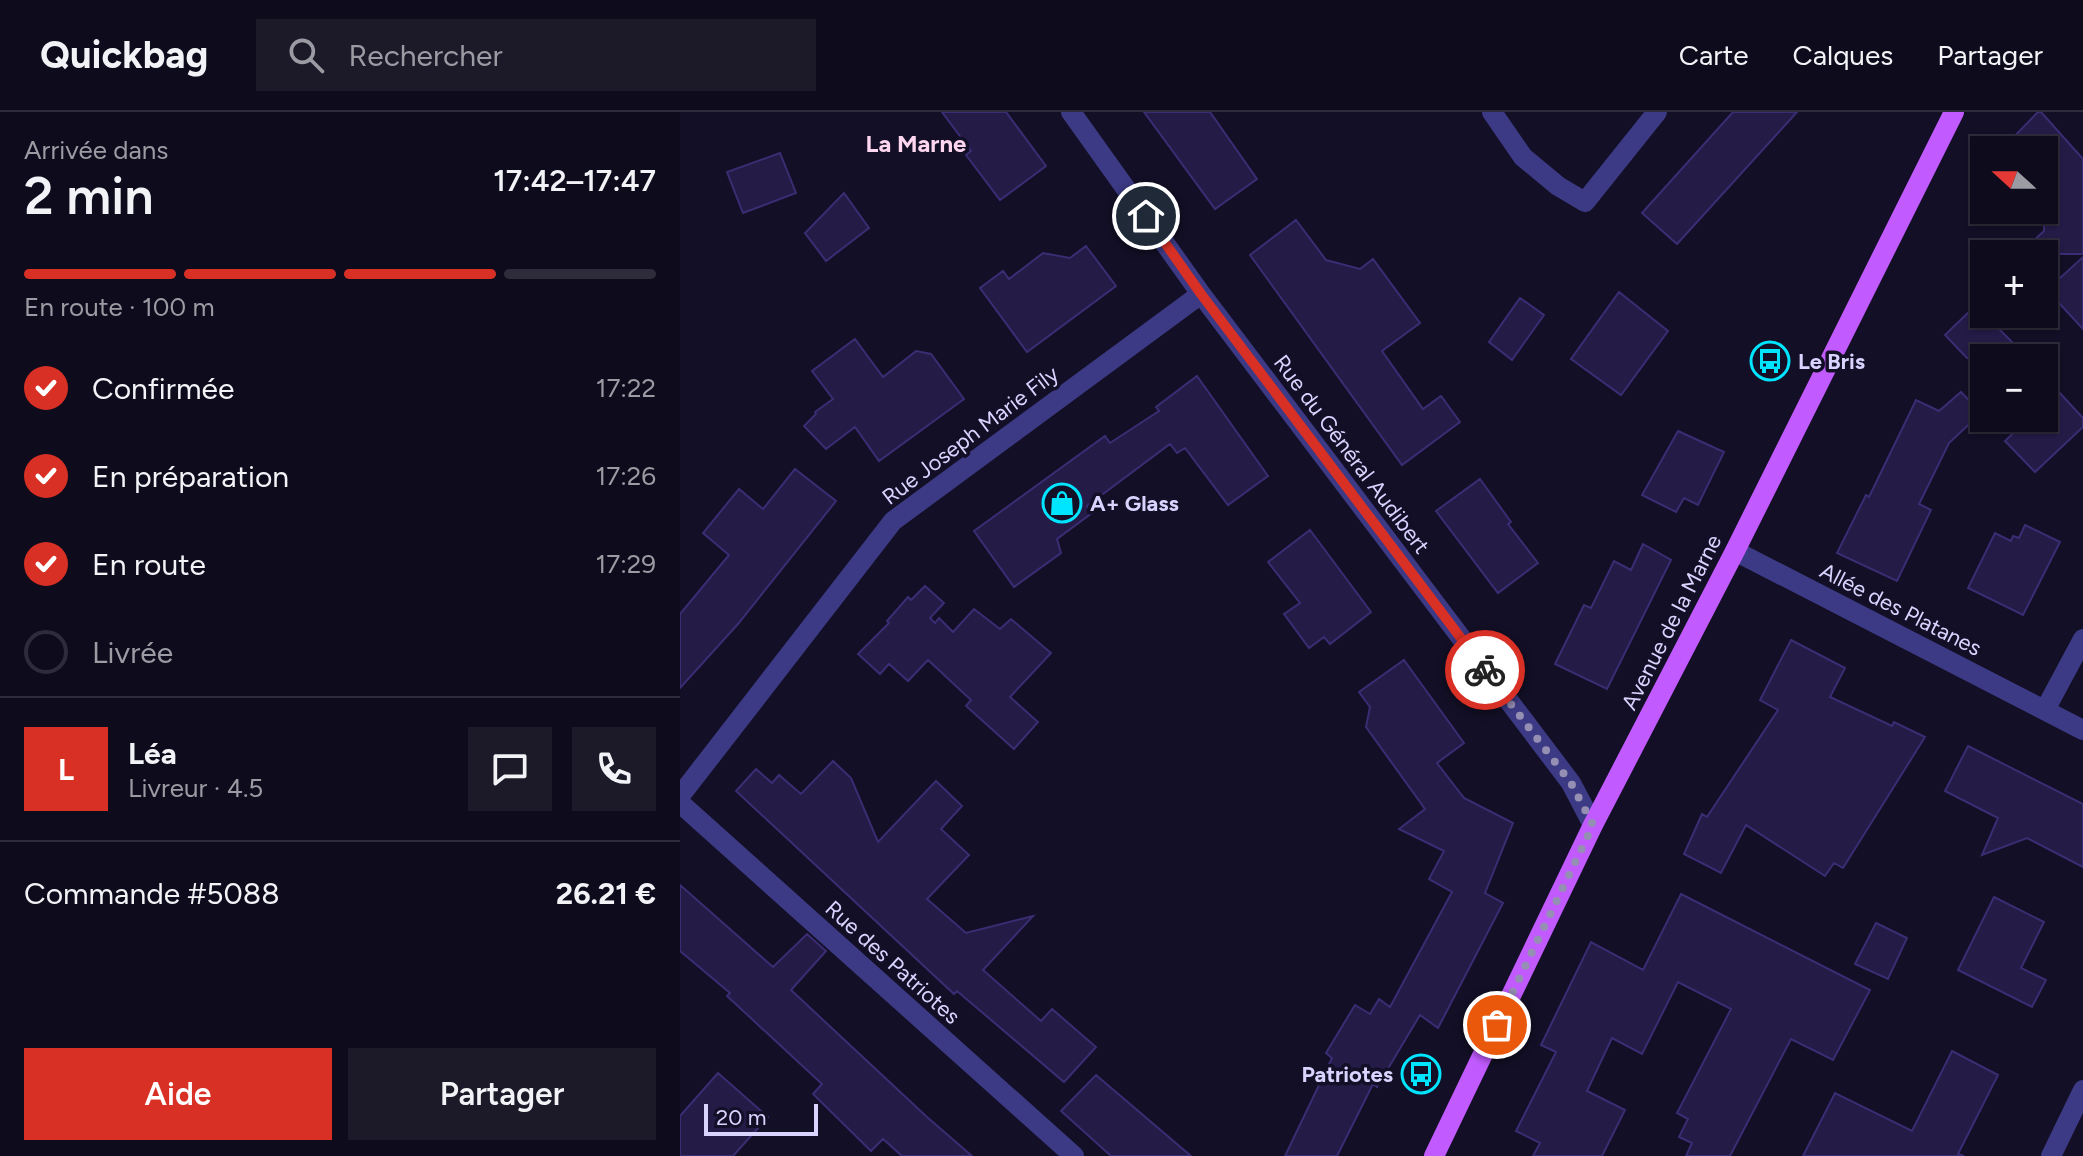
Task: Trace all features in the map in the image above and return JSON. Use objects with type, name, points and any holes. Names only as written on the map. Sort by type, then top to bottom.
[{"type":"main road","name":"Avenue de la Marne","points":[[1434,1156],[1593,825],[1735,551],[1954,112]]},
{"type":"street","name":"Rue du Général Audibert","points":[[1071,112],[1201,294],[1571,783],[1593,825]]},
{"type":"street","points":[[1492,112],[1523,157],[1558,186],[1585,202],[1657,112]]},
{"type":"street","name":"Rue Joseph Marie Fily","points":[[680,796],[893,521],[1201,294]]},
{"type":"street","name":"Allée des Platanes","points":[[1735,551],[2083,730]]},
{"type":"street","points":[[2045,710],[2083,639]]},
{"type":"street","name":"Rue des Patriotes","points":[[680,803],[1074,1156]]},
{"type":"street","points":[[2051,1156],[2083,1090]]},
{"type":"building","points":[[942,112],[1006,112],[1046,166],[1000,200],[966,155],[971,151]]},
{"type":"building","points":[[1144,112],[1210,112],[1257,179],[1215,209]]},
{"type":"building","points":[[1733,112],[1797,112],[1677,244],[1642,213]]},
{"type":"building","points":[[2041,112],[2083,159],[2083,254],[2058,254],[2058,240],[2034,240],[2044,231],[2044,224],[2058,224],[2058,136],[2015,136]]},
{"type":"building","points":[[780,153],[796,193],[743,213],[727,172]]},
{"type":"building","points":[[844,193],[869,228],[826,261],[805,233]]},
{"type":"building","points":[[1296,220],[1326,260],[1360,269],[1373,259],[1420,323],[1382,351],[1423,409],[1441,396],[1460,422],[1402,465],[1250,255]]},
{"type":"building","points":[[1086,246],[1116,286],[1027,352],[980,288],[1003,271],[1009,279],[1043,253],[1070,258]]},
{"type":"building","points":[[2083,257],[2083,329],[2058,302],[2058,280]]},
{"type":"building","points":[[1619,292],[1668,331],[1621,395],[1571,359]]},
{"type":"building","points":[[1520,298],[1544,315],[1512,360],[1489,342]]},
{"type":"building","points":[[1970,311],[1970,328],[1998,328],[2014,344],[1970,344],[1970,358],[1967,358],[1945,335]]},
{"type":"building","points":[[855,339],[883,377],[916,351],[931,354],[964,399],[879,461],[855,427],[826,449],[804,426],[815,412],[833,399],[812,371]]},
{"type":"building","points":[[1197,376],[1268,476],[1228,505],[1185,448],[1177,453],[1170,444],[1087,506],[1092,513],[1057,539],[1061,553],[1014,587],[974,531],[1105,436],[1110,443],[1159,411],[1156,407]]},
{"type":"building","points":[[2058,391],[2083,418],[2083,427],[2035,472],[2005,441],[2014,432],[2058,432]]},
{"type":"building","points":[[1961,392],[1970,401],[1970,423],[1949,443],[1919,504],[1931,510],[1897,581],[1837,553],[1866,495],[1869,497],[1916,400],[1939,411]]},
{"type":"building","points":[[1678,431],[1724,452],[1698,505],[1684,498],[1676,512],[1642,495]]},
{"type":"building","points":[[795,469],[836,501],[738,624],[680,688],[680,614],[729,555],[703,533],[739,489],[763,509]]},
{"type":"building","points":[[1480,479],[1511,522],[1508,524],[1538,563],[1498,593],[1436,511]]},
{"type":"building","points":[[2025,525],[2060,542],[2023,615],[1968,588],[1995,533],[2011,541],[2013,536],[2019,538]]},
{"type":"building","points":[[1310,530],[1371,612],[1330,644],[1324,637],[1309,648],[1284,614],[1300,603],[1268,562]]},
{"type":"building","points":[[1643,544],[1671,560],[1607,689],[1555,664],[1584,605],[1591,608],[1614,561],[1631,570]]},
{"type":"building","points":[[925,586],[944,603],[930,618],[935,623],[939,618],[953,632],[974,609],[1000,629],[1011,619],[1051,653],[1010,697],[1038,722],[1014,749],[966,706],[971,700],[928,660],[908,681],[889,664],[880,674],[858,654],[889,623],[887,621],[908,597],[911,600]]},
{"type":"building","points":[[1791,640],[1845,668],[1830,697],[1892,726],[1894,722],[1925,737],[1843,868],[1834,863],[1825,876],[1746,825],[1721,873],[1684,854],[1702,814],[1707,817],[1778,710],[1760,700]]},
{"type":"building","points":[[1404,660],[1464,743],[1437,763],[1464,798],[1513,823],[1485,893],[1503,903],[1438,1028],[1420,1015],[1377,1087],[1373,1084],[1337,1156],[1285,1156],[1332,1058],[1326,1053],[1355,1005],[1370,1014],[1379,999],[1390,1007],[1452,892],[1429,879],[1444,851],[1399,829],[1425,809],[1366,727],[1370,707],[1359,692]]},
{"type":"building","points":[[1968,746],[2083,804],[2083,867],[2027,838],[1982,855],[1998,818],[1945,791]]},
{"type":"building","points":[[833,761],[851,778],[878,842],[936,781],[962,806],[941,829],[969,855],[927,899],[966,933],[1033,916],[983,970],[1041,1021],[1052,1009],[1096,1047],[1064,1082],[957,991],[954,994],[736,791],[756,769],[772,783],[779,775],[801,794]]},
{"type":"building","points":[[680,885],[773,967],[807,934],[826,951],[791,990],[972,1156],[902,1156],[883,1139],[871,1151],[813,1094],[822,1084],[727,996],[730,993],[680,951]]},
{"type":"building","points":[[1681,894],[1870,990],[1833,1060],[1791,1039],[1730,1156],[1686,1156],[1692,1143],[1679,1137],[1688,1119],[1677,1113],[1731,1009],[1678,982],[1642,1054],[1612,1038],[1587,1091],[1625,1110],[1602,1156],[1533,1156],[1540,1143],[1516,1131],[1556,1052],[1541,1045],[1591,942],[1643,970]]},
{"type":"building","points":[[1994,897],[2044,922],[2021,968],[2046,980],[2032,1007],[1958,970]]},
{"type":"building","points":[[1876,923],[1907,938],[1888,979],[1855,964]]},
{"type":"building","points":[[1952,1051],[1998,1075],[1958,1154],[1964,1156],[1803,1156],[1835,1093],[1912,1131]]},
{"type":"building","points":[[718,1073],[768,1117],[733,1156],[680,1156],[680,1116]]},
{"type":"building","points":[[1096,1075],[1191,1156],[1111,1156],[1061,1111]]},
{"type":"way so far","points":[[1485,670],[1571,783],[1593,825],[1497,1025]]},
{"type":"place","name":"Le Bris","points":[[1770,361]]},
{"type":"place","name":"A+ Glass","points":[[1062,503]]},
{"type":"place","name":"Patriotes","points":[[1421,1074]]},
{"type":"district","name":"La Marne","points":[[916,144]]},
{"type":"route","points":[[1146,216],[1201,294],[1485,670]]}]
